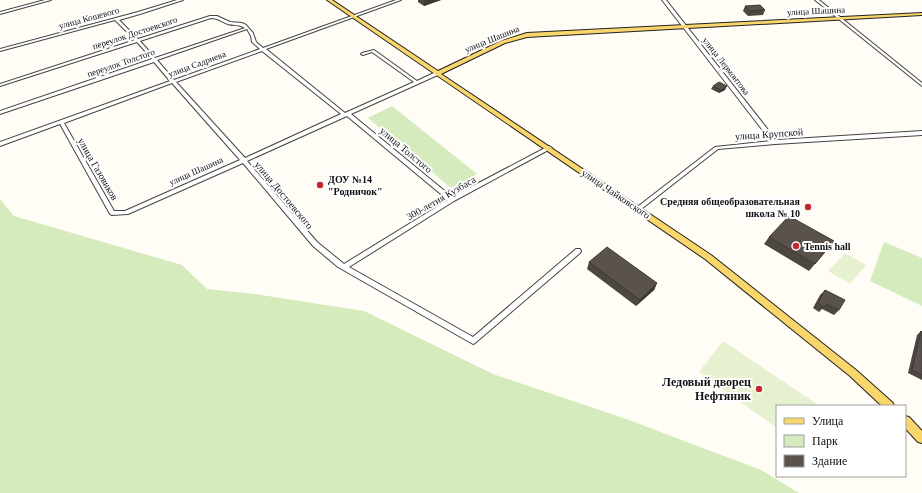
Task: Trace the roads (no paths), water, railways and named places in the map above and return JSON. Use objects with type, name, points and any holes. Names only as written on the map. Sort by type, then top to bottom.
[{"type":"main road","name":"улица Чайковского","points":[[329,0],[638,208],[708,257],[742,282],[853,373],[888,405]]},
{"type":"main road","name":"улица Шашина","points":[[438,73],[503,42],[527,34],[922,14]]},
{"type":"main road","points":[[906,422],[920,435]]},
{"type":"street","points":[[0,13],[49,0]]},
{"type":"street","name":"улица Кошевого","points":[[0,50],[181,0]]},
{"type":"street","name":"улица Садриева","points":[[0,144],[399,0]]},
{"type":"street","name":"улица Лермонтова","points":[[664,0],[775,142]]},
{"type":"street","points":[[818,0],[922,85]]},
{"type":"street","name":"переулок Достоевского","points":[[0,85],[211,17],[219,17],[230,23],[241,24],[247,28]]},
{"type":"street","name":"улица Достоевского","points":[[116,19],[138,41],[172,82],[230,144],[310,240],[344,267],[473,340],[578,251]]},
{"type":"street","points":[[247,28],[253,34],[254,42],[263,49]]},
{"type":"street","name":"переулок Толстого","points":[[0,113],[247,28]]},
{"type":"street","name":"улица Толстого","points":[[263,49],[452,200]]},
{"type":"street","points":[[363,54],[373,50],[416,82]]},
{"type":"street","name":"улица Шашина","points":[[126,213],[438,73]]},
{"type":"street","name":"улица Газовиков","points":[[61,122],[112,213],[126,213]]},
{"type":"street","name":"улица Крупской","points":[[638,208],[717,148],[775,142],[922,133]]},
{"type":"street","name":"300-летия Кузбаса","points":[[344,267],[452,200],[549,148]]},
{"type":"place","name":"ДОУ №14 \"Родничок\"","points":[[320,185]]},
{"type":"place","name":"Средняя общеобразовательная школа № 10","points":[[808,207]]},
{"type":"place","name":"Tennis hall","points":[[796,246]]},
{"type":"place","name":"Ледовый дворец Нефтяник","points":[[759,389]]}]
